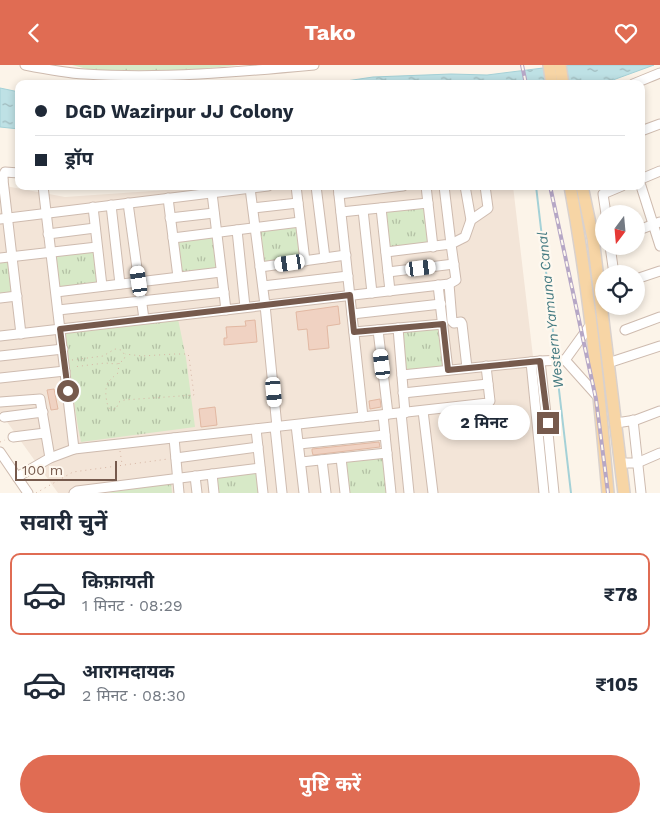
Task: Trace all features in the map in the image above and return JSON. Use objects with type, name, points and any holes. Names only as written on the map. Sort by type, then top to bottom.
[{"type":"main road","points":[[549,65],[551,80]]},
{"type":"main road","points":[[560,65],[562,80]]},
{"type":"main road","points":[[571,190],[580,240],[600,399],[608,493]]},
{"type":"main road","points":[[583,190],[597,265]]},
{"type":"main road","points":[[603,315],[624,493]]},
{"type":"street","points":[[24,65],[85,74],[137,76],[216,73],[314,65]]},
{"type":"street","points":[[643,80],[660,73]]},
{"type":"street","points":[[645,130],[660,124]]},
{"type":"street","points":[[645,177],[660,171]]},
{"type":"street","points":[[15,173],[5,172],[2,180],[4,218],[10,238],[21,334]]},
{"type":"street","points":[[43,190],[74,449]]},
{"type":"street","points":[[4,218],[235,190]]},
{"type":"street","points":[[250,190],[265,305],[282,493]]},
{"type":"street","points":[[296,190],[305,261]]},
{"type":"street","points":[[316,190],[325,258]]},
{"type":"street","points":[[338,190],[364,417]]},
{"type":"street","points":[[426,190],[433,247]]},
{"type":"street","points":[[0,336],[449,284],[456,280],[444,190]]},
{"type":"street","points":[[386,253],[451,244],[465,237],[471,220],[466,190]]},
{"type":"street","points":[[471,220],[488,208],[486,190]]},
{"type":"street","points":[[602,191],[603,194],[612,190]]},
{"type":"street","points":[[643,190],[656,223],[660,246]]},
{"type":"street","points":[[602,191],[604,205]]},
{"type":"street","points":[[212,193],[226,310]]},
{"type":"street","points":[[168,198],[178,277]]},
{"type":"street","points":[[128,203],[144,319]]},
{"type":"street","points":[[253,208],[298,203]]},
{"type":"street","points":[[341,212],[428,203]]},
{"type":"street","points":[[111,205],[120,284]]},
{"type":"street","points":[[93,207],[102,286]]},
{"type":"street","points":[[381,208],[390,291]]},
{"type":"street","points":[[363,210],[372,293]]},
{"type":"street","points":[[170,218],[214,213]]},
{"type":"street","points":[[173,238],[300,222]]},
{"type":"street","points":[[48,234],[95,228]]},
{"type":"street","points":[[237,230],[246,307]]},
{"type":"street","points":[[0,239],[10,238]]},
{"type":"street","points":[[0,258],[97,247]]},
{"type":"street","points":[[260,267],[346,255]]},
{"type":"street","points":[[388,272],[454,264]]},
{"type":"street","points":[[645,276],[660,271]]},
{"type":"street","points":[[56,292],[222,272]]},
{"type":"street","points":[[263,286],[348,276]]},
{"type":"street","points":[[449,284],[452,321],[454,323],[461,322],[462,324],[467,368]]},
{"type":"street","points":[[438,285],[448,370]]},
{"type":"street","points":[[58,310],[224,292]]},
{"type":"street","points":[[0,298],[17,296]]},
{"type":"street","points":[[352,314],[441,304]]},
{"type":"street","points":[[625,330],[660,317]]},
{"type":"street","points":[[354,332],[443,324]]},
{"type":"street","points":[[563,360],[590,324]]},
{"type":"street","points":[[398,328],[409,493]]},
{"type":"street","points":[[378,330],[391,493]]},
{"type":"street","points":[[608,363],[660,346]]},
{"type":"street","points":[[0,356],[63,349]]},
{"type":"street","points":[[402,375],[563,360],[600,399]]},
{"type":"street","points":[[539,361],[544,493]]},
{"type":"street","points":[[539,361],[548,423],[554,493]]},
{"type":"street","points":[[0,379],[65,366]]},
{"type":"street","points":[[17,477],[50,457],[74,449],[488,403],[490,401],[486,366]]},
{"type":"street","points":[[403,393],[488,384]]},
{"type":"street","points":[[0,402],[38,398],[40,400],[50,457]]},
{"type":"street","points":[[424,411],[433,493]]},
{"type":"street","points":[[616,423],[633,420],[660,411]]},
{"type":"street","points":[[4,417],[43,412]]},
{"type":"street","points":[[633,420],[641,493]]},
{"type":"street","points":[[296,425],[304,493]]},
{"type":"street","points":[[256,429],[263,493]]},
{"type":"street","points":[[12,437],[45,433]]},
{"type":"street","points":[[299,444],[385,435]]},
{"type":"street","points":[[174,438],[179,493]]},
{"type":"street","points":[[176,458],[258,447]]},
{"type":"street","points":[[0,452],[4,466],[17,477],[28,493]]},
{"type":"street","points":[[301,462],[387,453]]},
{"type":"street","points":[[620,463],[637,463],[660,453]]},
{"type":"street","points":[[340,458],[344,493]]},
{"type":"street","points":[[322,460],[326,493]]},
{"type":"street","points":[[74,493],[77,491],[260,468]]},
{"type":"street","points":[[212,474],[214,493]]},
{"type":"street","points":[[194,476],[197,493]]},
{"type":"path","points":[[65,366],[104,358],[115,349],[142,356],[174,353],[188,354],[194,395],[124,400],[119,402],[116,409],[110,409],[107,405],[106,385],[118,373],[119,363]]},
{"type":"path","points":[[65,366],[105,363],[112,365],[124,360],[125,353]]},
{"type":"path","points":[[104,358],[105,363]]},
{"type":"path","points":[[119,444],[122,465]]},
{"type":"path","points":[[36,493],[73,472],[176,458]]},
{"type":"shaded area","points":[[0,185],[15,188],[15,190],[27,190],[65,197],[167,190],[513,190],[549,493],[58,493],[0,412]]},
{"type":"green space","points":[[72,65],[238,65],[184,71],[91,70]]},
{"type":"green space","points":[[425,206],[429,246],[388,250],[385,209]]},
{"type":"green space","points":[[298,224],[303,260],[262,265],[257,229]]},
{"type":"green space","points":[[215,234],[220,270],[179,275],[175,239]]},
{"type":"green space","points":[[94,249],[99,284],[58,290],[53,254]]},
{"type":"green space","points":[[11,258],[16,294],[0,296],[0,260]]},
{"type":"green space","points":[[178,319],[186,358],[195,427],[81,442],[65,332]]},
{"type":"green space","points":[[440,327],[445,368],[404,372],[400,331]]},
{"type":"green space","points":[[384,456],[388,493],[347,493],[344,460]]},
{"type":"green space","points":[[258,473],[260,493],[219,493],[217,477]]},
{"type":"green space","points":[[171,483],[172,493],[107,493]]},
{"type":"water","points":[[567,65],[654,65],[613,80],[353,80],[373,77],[451,74],[487,75]]},
{"type":"water","points":[[0,88],[15,91],[15,129],[0,127]]},
{"type":"building","points":[[338,306],[340,324],[327,326],[329,348],[309,350],[307,329],[298,330],[296,312]]},
{"type":"building","points":[[255,320],[257,342],[224,345],[224,338],[227,338],[226,327],[246,326],[245,321]]},
{"type":"building","points":[[54,389],[58,409],[51,410],[47,390]]},
{"type":"building","points":[[380,399],[381,407],[370,409],[369,401]]},
{"type":"building","points":[[215,407],[217,425],[201,427],[199,409]]},
{"type":"building","points":[[379,442],[380,447],[313,455],[312,451],[312,449]]},
{"type":"waterway","name":"Western Yamuna Canal","points":[[536,190],[556,357]]},
{"type":"waterway","name":"Western Yamuna Canal","points":[[556,364],[571,493]]},
{"type":"railway","points":[[522,65],[525,80]]},
{"type":"railway","points":[[551,190],[596,399],[608,493]]},
{"type":"route","points":[[68,391],[60,329],[350,295],[354,332],[443,324],[448,370],[540,361],[548,423]]}]
